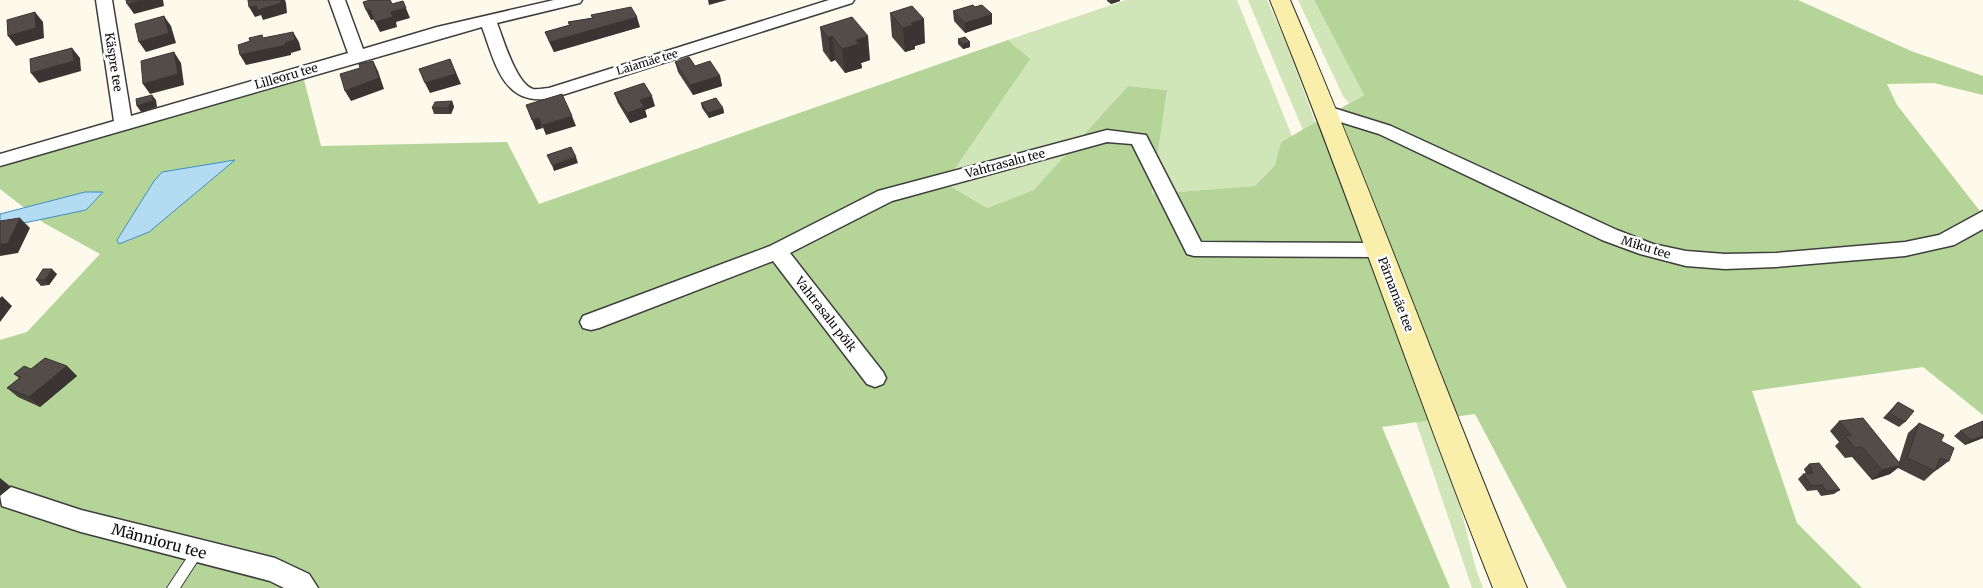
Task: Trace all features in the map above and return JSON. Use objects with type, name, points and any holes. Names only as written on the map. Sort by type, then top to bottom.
[{"type":"main road","name":"Pärnamäe tee","points":[[1280,0],[1327,112],[1471,493],[1510,588]]},
{"type":"street","name":"Käspre tee","points":[[104,0],[123,123]]},
{"type":"street","points":[[336,0],[357,55]]},
{"type":"street","name":"Lilleoru tee","points":[[0,160],[357,55],[574,0]]},
{"type":"street","name":"Laiamäe tee","points":[[488,21],[511,78],[517,87],[528,94],[539,94],[550,93],[846,0]]},
{"type":"street","name":"Miku tee","points":[[1327,112],[1385,130],[1629,244],[1670,255],[1699,260],[1748,260],[1930,246],[1962,235],[1983,218]]},
{"type":"street","name":"Vahtrasalu tee","points":[[591,322],[777,251],[885,196],[1107,136],[1139,139],[1194,249],[1379,250]]},
{"type":"street","name":"Vahtrasalu põik","points":[[777,251],[875,378]]},
{"type":"street","name":"Männioru tee","points":[[11,498],[81,520],[275,570],[300,583],[305,588]]},
{"type":"lane","points":[[173,588],[198,551]]},
{"type":"green space","points":[[1126,0],[1237,0],[1292,136],[1281,142],[1275,165],[1255,186],[1152,194],[1167,90],[1128,86],[1035,190],[987,208],[945,183],[1029,59],[1008,40]]},
{"type":"green space","points":[[1248,0],[1267,0],[1285,40],[1318,130],[1408,351],[1461,510],[1476,569],[1483,588],[1472,588],[1376,303]]},
{"type":"green space","points":[[1298,0],[1314,0],[1364,95],[1349,103],[1343,96]]},
{"type":"green space","points":[[1314,0],[1798,0],[1911,51],[1983,76],[1983,95],[1934,83],[1887,84],[1897,105],[1983,215],[1983,415],[1923,367],[1752,391],[1797,523],[1862,588],[1567,588],[1475,414],[1382,427],[1450,588],[0,588],[0,340],[27,332],[100,254],[44,223],[0,189],[0,168],[128,124],[303,76],[321,146],[507,142],[539,204],[1008,40],[1030,59],[945,183],[987,208],[1034,190],[1128,86],[1167,90],[1152,194],[1255,186],[1275,165],[1281,142],[1364,95]]},
{"type":"water","points":[[235,160],[149,232],[119,244],[117,240],[154,181],[162,172]]},
{"type":"water","points":[[85,192],[103,192],[86,210],[0,228],[0,214]]},
{"type":"building","points":[[126,0],[141,0],[127,4]]},
{"type":"building","points":[[248,0],[281,0],[281,3],[258,10],[256,5],[249,7]]},
{"type":"building","points":[[390,0],[392,4],[403,1],[406,8],[391,12],[393,17],[375,22],[370,9],[366,10],[363,2]]},
{"type":"building","points":[[973,5],[975,7],[982,5],[992,14],[965,23],[953,11]]},
{"type":"building","points":[[912,6],[924,19],[903,28],[890,13]]},
{"type":"building","points":[[631,7],[637,17],[550,42],[545,32],[570,25],[568,22],[593,18],[591,15]]},
{"type":"building","points":[[35,12],[36,28],[8,36],[7,20]]},
{"type":"building","points":[[164,16],[169,33],[139,42],[135,24]]},
{"type":"building","points":[[852,17],[868,36],[856,40],[859,44],[842,49],[832,36],[828,38],[820,27]]},
{"type":"building","points":[[293,32],[295,40],[285,43],[286,45],[240,55],[238,45],[250,41],[249,38],[262,35],[263,38]]},
{"type":"building","points":[[965,37],[970,42],[963,44],[958,39]]},
{"type":"building","points":[[72,48],[74,61],[31,73],[30,59]]},
{"type":"building","points":[[174,52],[178,74],[143,84],[141,61]]},
{"type":"building","points":[[689,57],[695,66],[710,61],[720,76],[690,85],[675,62]]},
{"type":"building","points":[[450,59],[456,74],[425,83],[419,69]]},
{"type":"building","points":[[373,61],[379,78],[345,91],[340,74],[360,68],[359,64]]},
{"type":"building","points":[[644,83],[652,96],[640,100],[644,107],[627,113],[614,93]]},
{"type":"building","points":[[562,94],[572,116],[542,125],[539,118],[532,120],[526,105]]},
{"type":"building","points":[[152,95],[153,101],[137,106],[136,99]]},
{"type":"building","points":[[716,98],[723,108],[708,113],[701,103]]},
{"type":"building","points":[[452,101],[448,108],[432,108],[435,102]]},
{"type":"building","points":[[571,147],[576,157],[552,165],[547,155]]},
{"type":"building","points":[[20,218],[8,243],[0,245],[0,221]]},
{"type":"building","points":[[43,269],[52,269],[45,280],[36,280]]},
{"type":"building","points":[[45,358],[67,366],[29,397],[7,388],[21,377],[14,374],[24,366],[31,369]]},
{"type":"building","points":[[1898,402],[1914,411],[1905,422],[1889,413]]},
{"type":"building","points":[[1863,418],[1901,465],[1882,470],[1862,447],[1855,448],[1845,436],[1851,435],[1839,421]]},
{"type":"building","points":[[1983,421],[1983,436],[1971,440],[1960,431]]},
{"type":"building","points":[[1919,423],[1944,435],[1941,441],[1954,448],[1949,461],[1940,458],[1935,471],[1907,458]]},
{"type":"building","points":[[1819,463],[1840,490],[1826,491],[1822,485],[1812,486],[1803,474],[1813,473],[1809,464]]}]
